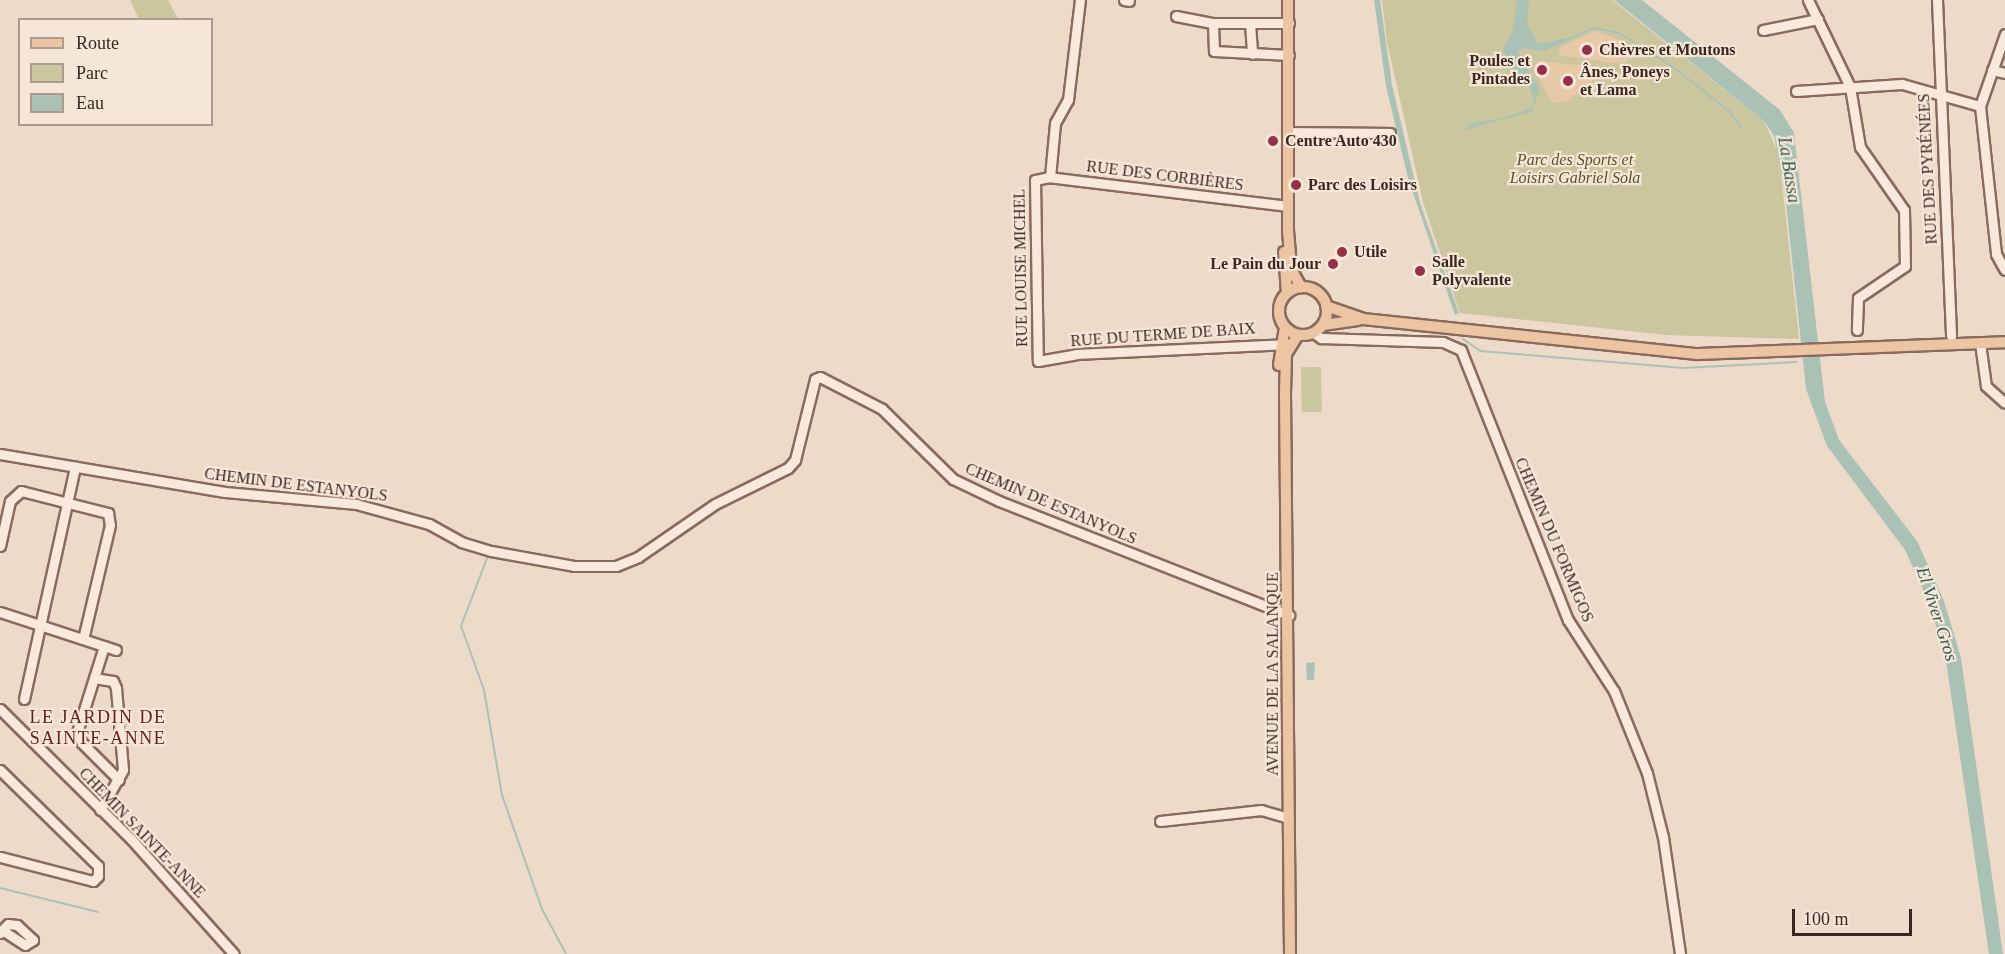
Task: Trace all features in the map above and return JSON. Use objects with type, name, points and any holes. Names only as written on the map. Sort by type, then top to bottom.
[{"type":"main road","points":[[1288,0],[1288,231],[1291,268],[1301,287]]},
{"type":"main road","points":[[1288,231],[1283,267],[1287,293],[1279,313],[1285,327],[1298,335]]},
{"type":"main road","points":[[1287,293],[1301,287],[1319,293],[1326,306],[1323,325]]},
{"type":"main road","points":[[1326,306],[1363,319],[1697,354],[2005,342]]},
{"type":"main road","points":[[1286,344],[1298,335],[1314,333],[1323,325],[1363,319]]},
{"type":"main road","name":"AVENUE DE LA SALANQUE","points":[[1285,327],[1286,344],[1280,372],[1285,394],[1290,954]]},
{"type":"street","points":[[1050,177],[1055,123],[1068,100],[1080,0]]},
{"type":"street","points":[[1124,0],[1129,0]]},
{"type":"street","points":[[1808,0],[1850,87],[1860,147],[1905,210],[1906,261],[1900,272],[1858,298],[1857,330]]},
{"type":"street","name":"RUE DES PYRÉNÉES","points":[[1937,0],[1939,94],[1951,336]]},
{"type":"street","points":[[1176,16],[1214,23],[1289,23]]},
{"type":"street","points":[[1763,30],[1818,19]]},
{"type":"street","points":[[1214,23],[1214,51],[1289,54]]},
{"type":"street","points":[[1250,23],[1252,54]]},
{"type":"street","points":[[2005,34],[1980,106],[1996,254],[2005,270]]},
{"type":"street","points":[[1992,70],[2005,73]]},
{"type":"street","points":[[1796,91],[1902,84],[1980,106]]},
{"type":"street","points":[[1288,132],[1390,133]]},
{"type":"street","name":"RUE DES CORBIÈRES","points":[[1039,177],[1288,206]]},
{"type":"street","name":"RUE LOUISE MICHEL","points":[[1038,361],[1035,180],[1039,177]]},
{"type":"street","name":"CHEMIN DU FORMIGOS","points":[[1314,333],[1322,338],[1443,342],[1461,350],[1568,620],[1614,692],[1647,773],[1664,837],[1680,954]]},
{"type":"street","points":[[1980,343],[1986,386],[2005,403]]},
{"type":"street","name":"RUE DU TERME DE BAIX","points":[[1038,361],[1076,354],[1286,344]]},
{"type":"street","name":"CHEMIN DE ESTANYOLS","points":[[0,454],[225,492],[356,504],[429,524],[461,542],[491,552],[574,566],[616,566],[638,557],[715,504],[788,468],[795,460],[815,379],[828,378],[882,409],[953,479],[1064,528],[1288,615]]},
{"type":"street","points":[[24,699],[75,467]]},
{"type":"street","points":[[0,546],[10,501],[17,493],[105,510],[111,520],[83,639]]},
{"type":"street","points":[[0,612],[116,650]]},
{"type":"street","points":[[104,646],[78,732],[82,743],[119,780]]},
{"type":"street","points":[[94,678],[113,681],[116,688],[123,770],[100,810]]},
{"type":"street","name":"CHEMIN SAINTE-ANNE","points":[[0,709],[100,810],[234,954]]},
{"type":"street","points":[[0,770],[98,866],[98,876],[93,881],[0,857]]},
{"type":"street","points":[[1160,821],[1261,810],[1289,818]]},
{"type":"green space","points":[[130,0],[168,0],[177,18],[139,18]]},
{"type":"green space","name":"Parc des Sports et Loisirs Gabriel Sola","points":[[1382,0],[1612,0],[1764,121],[1779,155],[1799,339],[1666,335],[1460,313],[1423,202],[1387,42]]},
{"type":"green space","points":[[1301,367],[1321,367],[1322,412],[1302,412]]},
{"type":"sand","points":[[1594,31],[1616,38],[1636,55],[1625,62],[1612,63],[1558,55],[1562,46]]},
{"type":"sand","name":"Ânes, Poneys et Lama","points":[[1540,61],[1596,67],[1599,75],[1568,101],[1552,103],[1533,67]]},
{"type":"water","points":[[1374,0],[1380,0],[1392,85],[1420,203],[1459,313],[1455,315],[1408,178],[1386,86]]},
{"type":"water","points":[[1517,0],[1529,0],[1527,26],[1538,44],[1567,38],[1567,41],[1543,51],[1523,48],[1517,52],[1540,90],[1531,112],[1461,131],[1475,122],[1502,119],[1532,107],[1534,99],[1530,88],[1512,67],[1503,50],[1513,29]]},
{"type":"water","points":[[1614,0],[1642,0],[1780,110],[1794,133],[1825,402],[1839,440],[1917,541],[1944,601],[1961,658],[2003,954],[1989,954],[1946,661],[1930,605],[1905,550],[1827,446],[1806,389],[1785,194],[1774,136],[1764,121]]},
{"type":"water","points":[[1315,662],[1314,680],[1307,680],[1306,663]]},
{"type":"waterway","points":[[1567,40],[1594,28],[1619,33],[1673,67],[1729,111],[1741,127]]},
{"type":"waterway","points":[[1463,339],[1480,351],[1683,368],[1797,362]]},
{"type":"waterway","points":[[489,553],[461,626],[484,690],[502,795],[542,909],[566,954]]},
{"type":"waterway","points":[[0,888],[98,912]]},
{"type":"place","name":"Chèvres et Moutons","points":[[1587,50]]},
{"type":"place","name":"Poules et Pintades","points":[[1542,70]]},
{"type":"place","name":"Ânes, Poneys et Lama","points":[[1568,81]]},
{"type":"place","name":"Centre Auto 430","points":[[1273,141]]},
{"type":"place","name":"Parc des Loisirs","points":[[1296,185]]},
{"type":"place","name":"Utile","points":[[1342,252]]},
{"type":"place","name":"Le Pain du Jour","points":[[1333,264]]},
{"type":"place","name":"Salle Polyvalente","points":[[1420,271]]},
{"type":"district","name":"LE JARDIN DE SAINTE-ANNE","points":[[98,728]]},
{"type":"water label","name":"La Bassa","points":[[1789,170]]},
{"type":"water label","name":"El Viver Gros","points":[[1937,614]]}]
